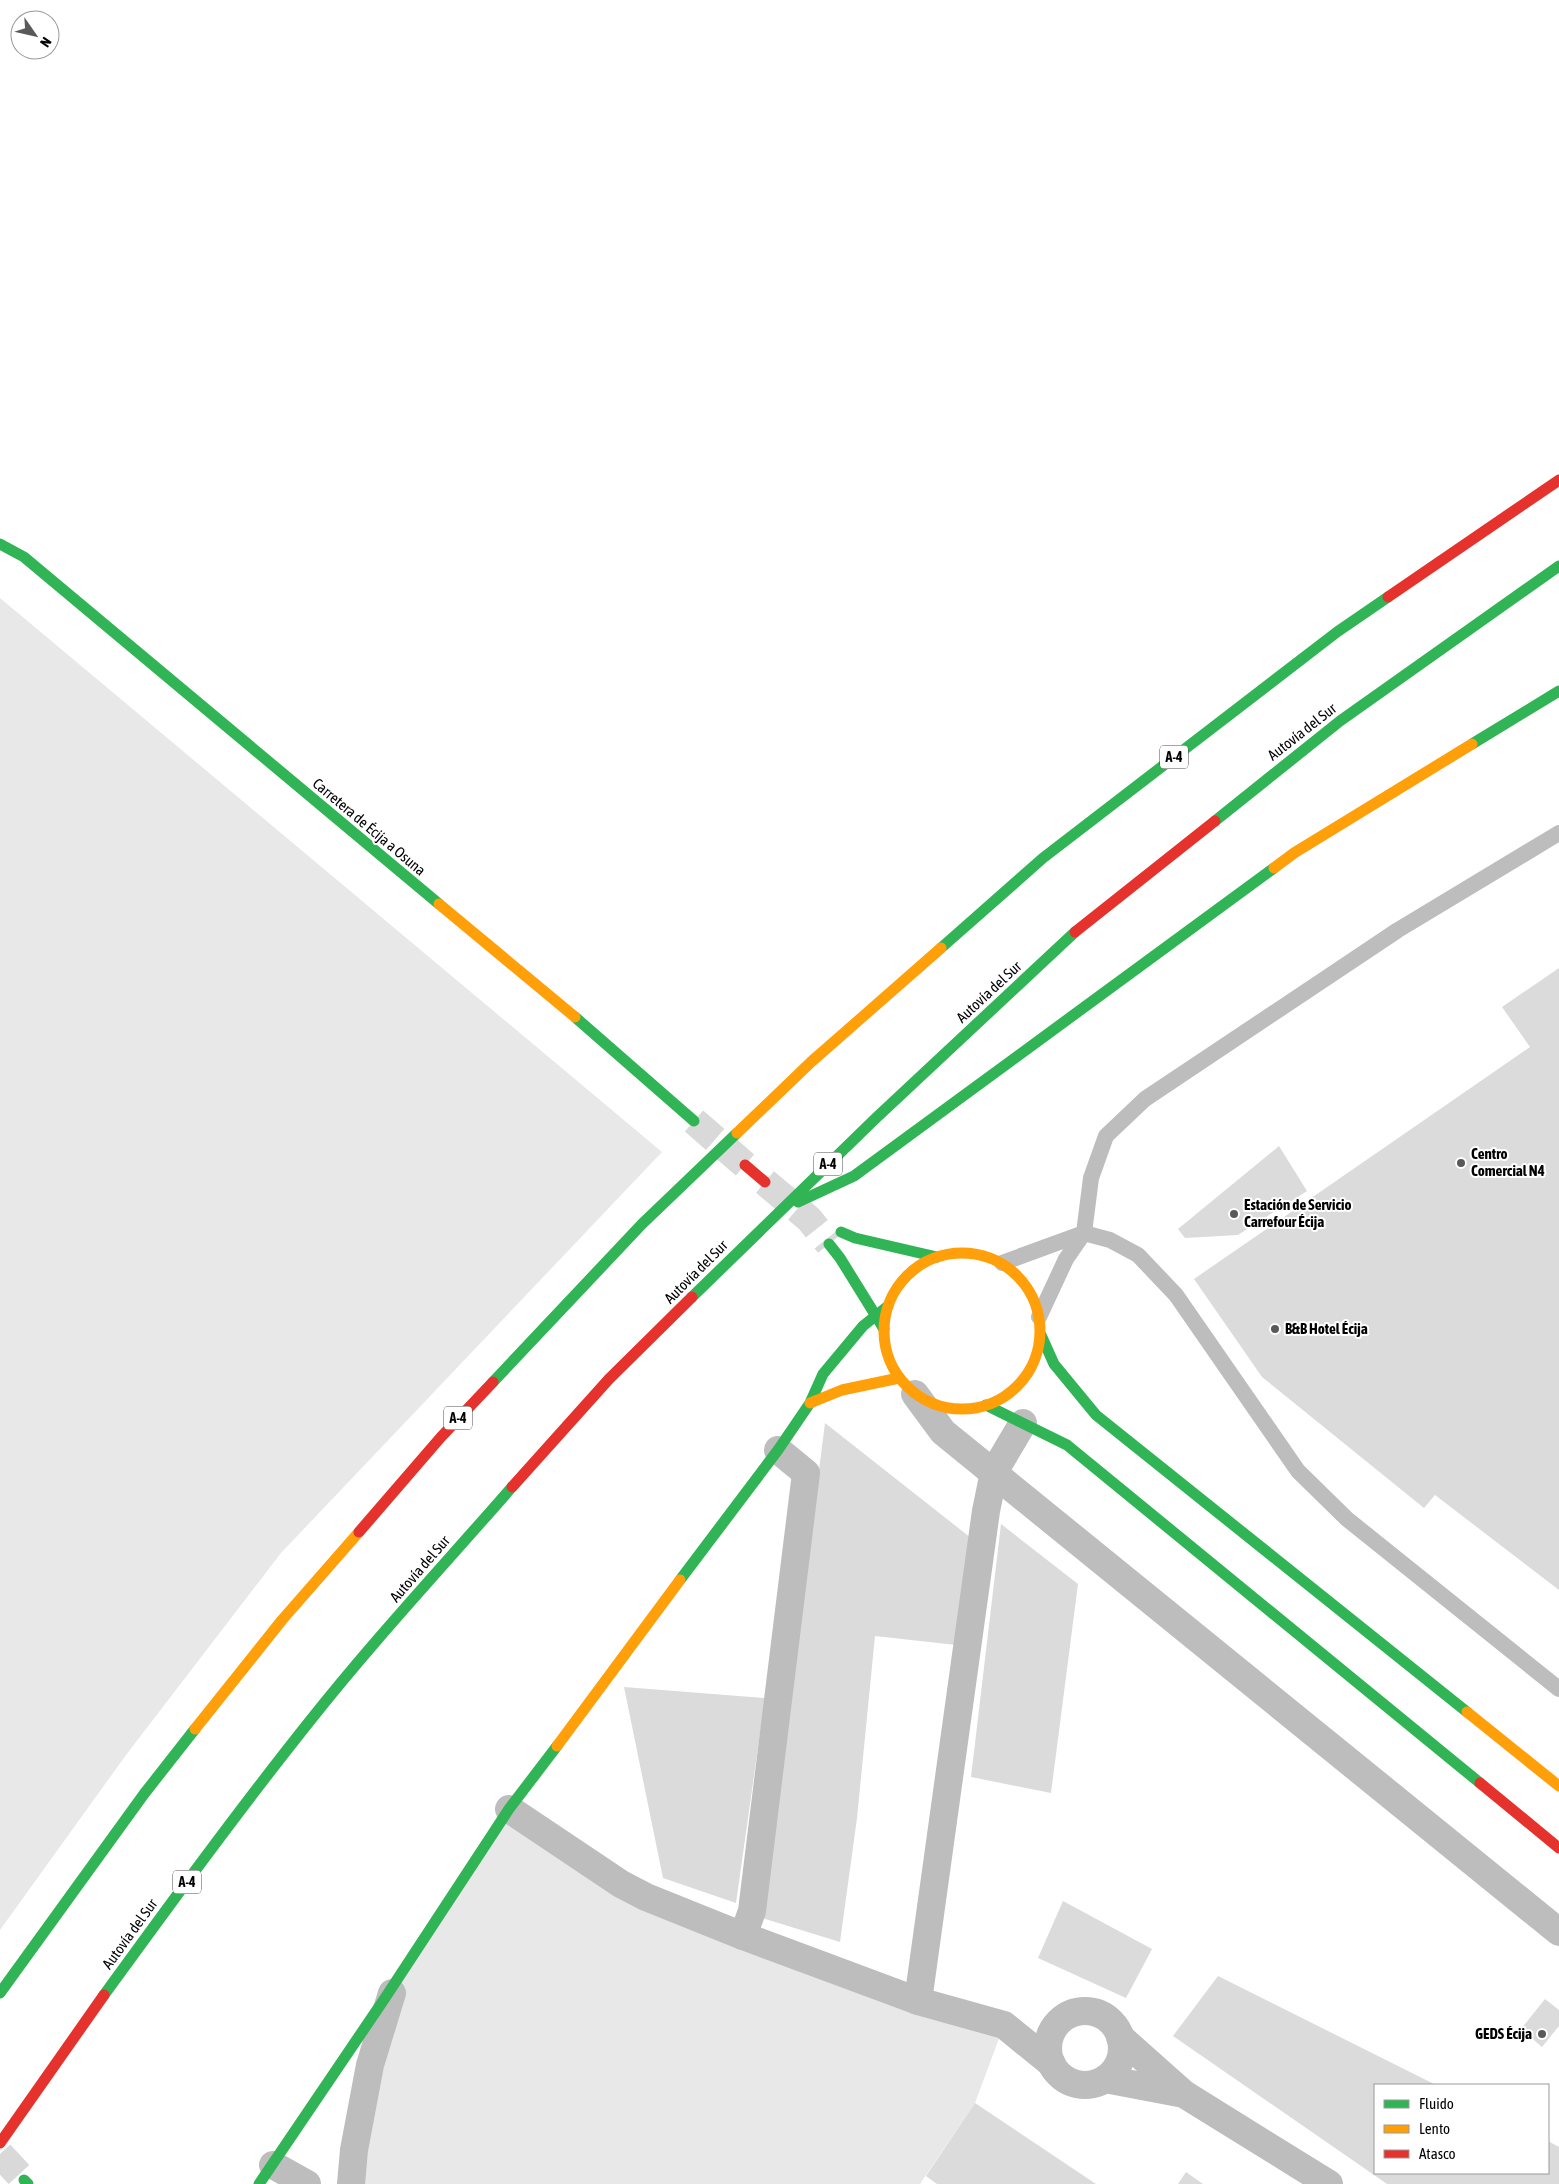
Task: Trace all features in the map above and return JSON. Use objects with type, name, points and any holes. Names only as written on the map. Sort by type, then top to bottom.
[{"type":"main road","name":"A-4","points":[[0,1993],[144,1794],[282,1620],[441,1437],[642,1224],[811,1062],[1043,858],[1337,632],[1559,480]]},
{"type":"main road","name":"Carretera de Écija a Osuna","points":[[5,540],[624,1058],[694,1121]]},
{"type":"main road","name":"Autovía del Sur","points":[[0,2143],[68,2045],[222,1834],[356,1664],[524,1473],[609,1380],[780,1210],[1081,927],[1340,721],[1559,566]]},
{"type":"main road","points":[[780,1210],[854,1176],[1294,853],[1559,691]]},
{"type":"main road","points":[[745,1165],[766,1182]]},
{"type":"main road","points":[[841,1232],[855,1238],[937,1257]]},
{"type":"main road","points":[[829,1244],[840,1258],[884,1329]]},
{"type":"main road","points":[[958,1252],[980,1255],[1002,1263],[1019,1276],[1032,1295],[1039,1316],[1040,1335],[1036,1358],[1024,1379],[1007,1395],[986,1406],[961,1409],[937,1405],[907,1386],[887,1355],[884,1329],[888,1306],[899,1285],[916,1268],[937,1257],[958,1252]]},
{"type":"main road","points":[[266,2174],[395,1983],[509,1809],[778,1450],[810,1403],[823,1374],[863,1326],[888,1306]]},
{"type":"main road","points":[[1040,1335],[1054,1364],[1096,1415],[1559,1786]]},
{"type":"main road","points":[[810,1403],[842,1390],[907,1386]]},
{"type":"main road","points":[[986,1406],[1067,1445],[1559,1848]]},
{"type":"street","points":[[907,1386],[943,1432],[1559,1932]]},
{"type":"street","points":[[918,2001],[986,1511],[994,1472],[1022,1423]]},
{"type":"street","points":[[742,1936],[752,1911],[806,1473],[778,1450]]},
{"type":"street","points":[[509,1809],[621,1884],[646,1897],[742,1936],[918,2001],[1004,2025],[1062,2019],[1077,2013],[1096,2013],[1107,2018],[1115,2027],[1120,2037],[1122,2048],[1120,2060],[1114,2071],[1105,2079],[1094,2084],[1080,2085],[1058,2074],[1048,2052],[1049,2040],[1062,2019]]},
{"type":"street","points":[[351,2184],[354,2150],[370,2065],[395,1983]]},
{"type":"street","points":[[1004,2025],[1052,2064]]},
{"type":"street","points":[[1120,2037],[1184,2094],[1329,2184]]},
{"type":"street","points":[[1105,2079],[1184,2094]]},
{"type":"street","points":[[266,2174],[307,2184]]},
{"type":"lane","points":[[1039,1316],[1066,1259],[1084,1233],[1090,1178],[1106,1136],[1145,1099],[1390,936],[1559,833]]},
{"type":"lane","points":[[1002,1263],[1084,1233],[1110,1240],[1138,1255],[1176,1295],[1298,1471],[1348,1519],[1559,1688]]},
{"type":"shaded area","points":[[0,598],[662,1152],[281,1553],[126,1755],[0,1930]]},
{"type":"shaded area","points":[[509,1809],[621,1884],[1004,2025],[975,2103],[920,2184],[351,2184],[395,1983]]},
{"type":"building","name":"Centro Comercial N4","points":[[1559,968],[1559,1590],[1435,1495],[1424,1508],[1262,1377],[1194,1279],[1530,1047],[1502,1007]]},
{"type":"building","points":[[1279,1146],[1307,1191],[1238,1235],[1185,1238],[1178,1229]]},
{"type":"building","points":[[825,1423],[971,1538],[956,1645],[875,1636],[857,1818],[840,1942],[762,1918]]},
{"type":"building","points":[[1001,1524],[1078,1584],[1051,1793],[971,1777]]},
{"type":"building","points":[[624,1687],[765,1698],[736,1903],[663,1878]]},
{"type":"building","points":[[1063,1901],[1152,1949],[1126,1998],[1038,1958]]},
{"type":"building","points":[[1218,1976],[1434,2084],[1374,2084],[1374,2174],[1549,2174],[1549,2142],[1559,2147],[1559,2184],[1387,2184],[1173,2036]]},
{"type":"building","points":[[1545,1999],[1559,2010],[1559,2026],[1542,2047],[1521,2029]]},
{"type":"building","points":[[975,2103],[1096,2184],[937,2184],[926,2176]]},
{"type":"building","points":[[1186,2172],[1203,2184],[1178,2184]]},
{"type":"tunnel","points":[[694,1121],[745,1165]]},
{"type":"tunnel","points":[[765,1182],[809,1219],[829,1244]]},
{"type":"tunnel","points":[[0,2154],[24,2180]]},
{"type":"traffic: fast","points":[[0,544],[24,557],[439,904]]},
{"type":"traffic: fast","points":[[1215,821],[1340,721],[1559,566]]},
{"type":"traffic: fast","points":[[941,948],[1043,858],[1337,632],[1388,597]]},
{"type":"traffic: fast","points":[[1472,744],[1559,691]]},
{"type":"traffic: fast","points":[[798,1202],[854,1176],[1274,868]]},
{"type":"traffic: fast","points":[[692,1297],[876,1118],[1075,932]]},
{"type":"traffic: fast","points":[[575,1017],[694,1121]]},
{"type":"traffic: fast","points":[[493,1382],[642,1224],[737,1133]]},
{"type":"traffic: fast","points":[[841,1232],[855,1238],[937,1257]]},
{"type":"traffic: fast","points":[[829,1244],[840,1258],[884,1329]]},
{"type":"traffic: fast","points":[[680,1580],[778,1450],[810,1403],[823,1374],[863,1326],[888,1306]]},
{"type":"traffic: fast","points":[[1041,1335],[1054,1364],[1096,1415],[1467,1712]]},
{"type":"traffic: fast","points":[[986,1405],[1067,1445],[1480,1783]]},
{"type":"traffic: fast","points":[[104,1995],[231,1823],[333,1692],[512,1487]]},
{"type":"traffic: fast","points":[[0,1993],[144,1794],[195,1729]]},
{"type":"traffic: fast","points":[[259,2184],[385,1998],[509,1809],[557,1746]]},
{"type":"traffic: fast","points":[[24,2180],[28,2184]]},
{"type":"traffic: slow","points":[[1274,868],[1294,853],[1472,744]]},
{"type":"traffic: slow","points":[[439,904],[575,1017]]},
{"type":"traffic: slow","points":[[737,1133],[811,1062],[941,948]]},
{"type":"traffic: slow","points":[[962,1253],[992,1259],[1005,1266],[1017,1276],[1027,1288],[1034,1301],[1040,1331],[1034,1361],[1027,1374],[1017,1386],[1005,1396],[992,1403],[962,1409],[932,1403],[919,1396],[907,1386],[897,1374],[890,1361],[884,1331],[890,1301],[897,1288],[907,1276],[919,1266],[932,1259],[962,1253]]},
{"type":"traffic: slow","points":[[810,1403],[842,1390],[899,1378]]},
{"type":"traffic: slow","points":[[195,1729],[282,1620],[359,1532]]},
{"type":"traffic: slow","points":[[557,1746],[680,1580]]},
{"type":"traffic: slow","points":[[1467,1712],[1559,1786]]},
{"type":"traffic: jam","points":[[1388,597],[1559,480]]},
{"type":"traffic: jam","points":[[1075,932],[1215,821]]},
{"type":"traffic: jam","points":[[745,1165],[765,1182]]},
{"type":"traffic: jam","points":[[512,1487],[609,1379],[692,1297]]},
{"type":"traffic: jam","points":[[359,1532],[441,1437],[493,1382]]},
{"type":"traffic: jam","points":[[1480,1783],[1559,1848]]},
{"type":"traffic: jam","points":[[0,2143],[104,1995]]},
{"type":"place","name":"Centro Comercial N4","points":[[1461,1163]]},
{"type":"place","name":"Estación de Servicio Carrefour Écija","points":[[1234,1214]]},
{"type":"place","name":"B&B Hotel Écija","points":[[1275,1329]]},
{"type":"place","name":"GEDS Écija","points":[[1542,2034]]}]
